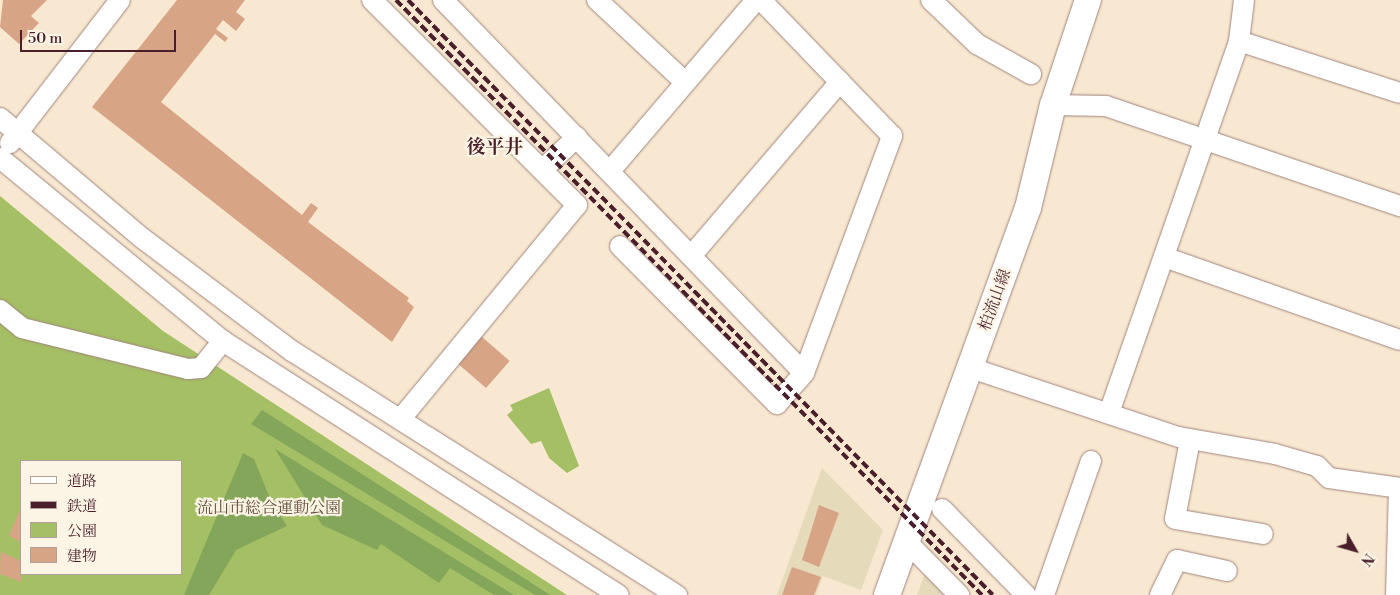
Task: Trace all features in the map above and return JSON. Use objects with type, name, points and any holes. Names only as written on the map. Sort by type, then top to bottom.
[{"type":"main road","name":"柏流山線","points":[[887,595],[1028,208],[1053,105],[1088,0]]},
{"type":"street","points":[[120,0],[0,156],[223,341],[618,595]]},
{"type":"street","points":[[372,0],[578,205],[400,420]]},
{"type":"street","points":[[443,0],[804,373]]},
{"type":"street","points":[[597,0],[685,82]]},
{"type":"street","points":[[610,171],[756,0]]},
{"type":"street","points":[[620,246],[777,404],[804,373],[892,136],[761,0]]},
{"type":"street","points":[[931,0],[949,8],[977,44],[1031,74]]},
{"type":"street","points":[[1109,413],[1206,140],[1239,41],[1244,0]]},
{"type":"street","points":[[1239,41],[1400,93]]},
{"type":"street","points":[[692,256],[840,82]]},
{"type":"street","points":[[1053,105],[1106,106],[1400,206]]},
{"type":"street","points":[[0,118],[243,316],[400,420],[677,595]]},
{"type":"street","points":[[542,170],[577,137]]},
{"type":"street","points":[[1164,257],[1400,340]]},
{"type":"street","points":[[0,310],[22,328],[188,369],[201,368],[223,341]]},
{"type":"street","points":[[971,368],[1190,440],[1275,454],[1317,466],[1329,478],[1400,488],[1396,595]]},
{"type":"street","points":[[1190,440],[1175,519],[1263,534]]},
{"type":"street","points":[[1044,595],[1091,461]]},
{"type":"street","points":[[942,509],[1026,595]]},
{"type":"street","points":[[906,541],[959,595]]},
{"type":"street","points":[[1160,595],[1177,560],[1227,571]]},
{"type":"shaded area","points":[[822,468],[883,530],[861,590],[823,576],[816,595],[777,595]]},
{"type":"shaded area","points":[[925,573],[946,595],[917,595]]},
{"type":"green space","name":"流山市総合運動公園","points":[[0,196],[163,331],[567,595],[0,595]]},
{"type":"green space","points":[[549,388],[579,466],[567,473],[549,458],[541,441],[531,444],[507,415],[513,410],[510,405]]},
{"type":"green space","points":[[262,410],[550,595],[535,595],[251,424]]},
{"type":"green space","points":[[275,449],[514,595],[494,595],[450,568],[439,583],[381,544],[377,550],[322,525]]},
{"type":"green space","points":[[243,453],[254,459],[271,501],[287,526],[236,550],[209,595],[184,595]]},
{"type":"building","points":[[3,0],[47,0],[31,16],[39,23],[19,44],[0,27]]},
{"type":"building","points":[[177,0],[245,0],[236,12],[245,19],[236,31],[223,20],[216,29],[228,38],[225,42],[215,34],[161,102],[302,215],[311,203],[318,208],[308,222],[409,298],[407,301],[414,307],[392,342],[92,107]]},
{"type":"building","points":[[481,336],[510,361],[486,388],[457,363]]},
{"type":"building","points":[[819,505],[839,513],[819,567],[802,560]]},
{"type":"building","points":[[19,512],[20,542],[9,536]]},
{"type":"building","points":[[1,552],[20,561],[21,582],[0,574]]},
{"type":"building","points":[[792,567],[821,577],[814,595],[782,595]]},
{"type":"railway","points":[[396,0],[982,595]]},
{"type":"railway","points":[[408,0],[993,595]]},
{"type":"district","name":"後平井","points":[[495,148]]}]
